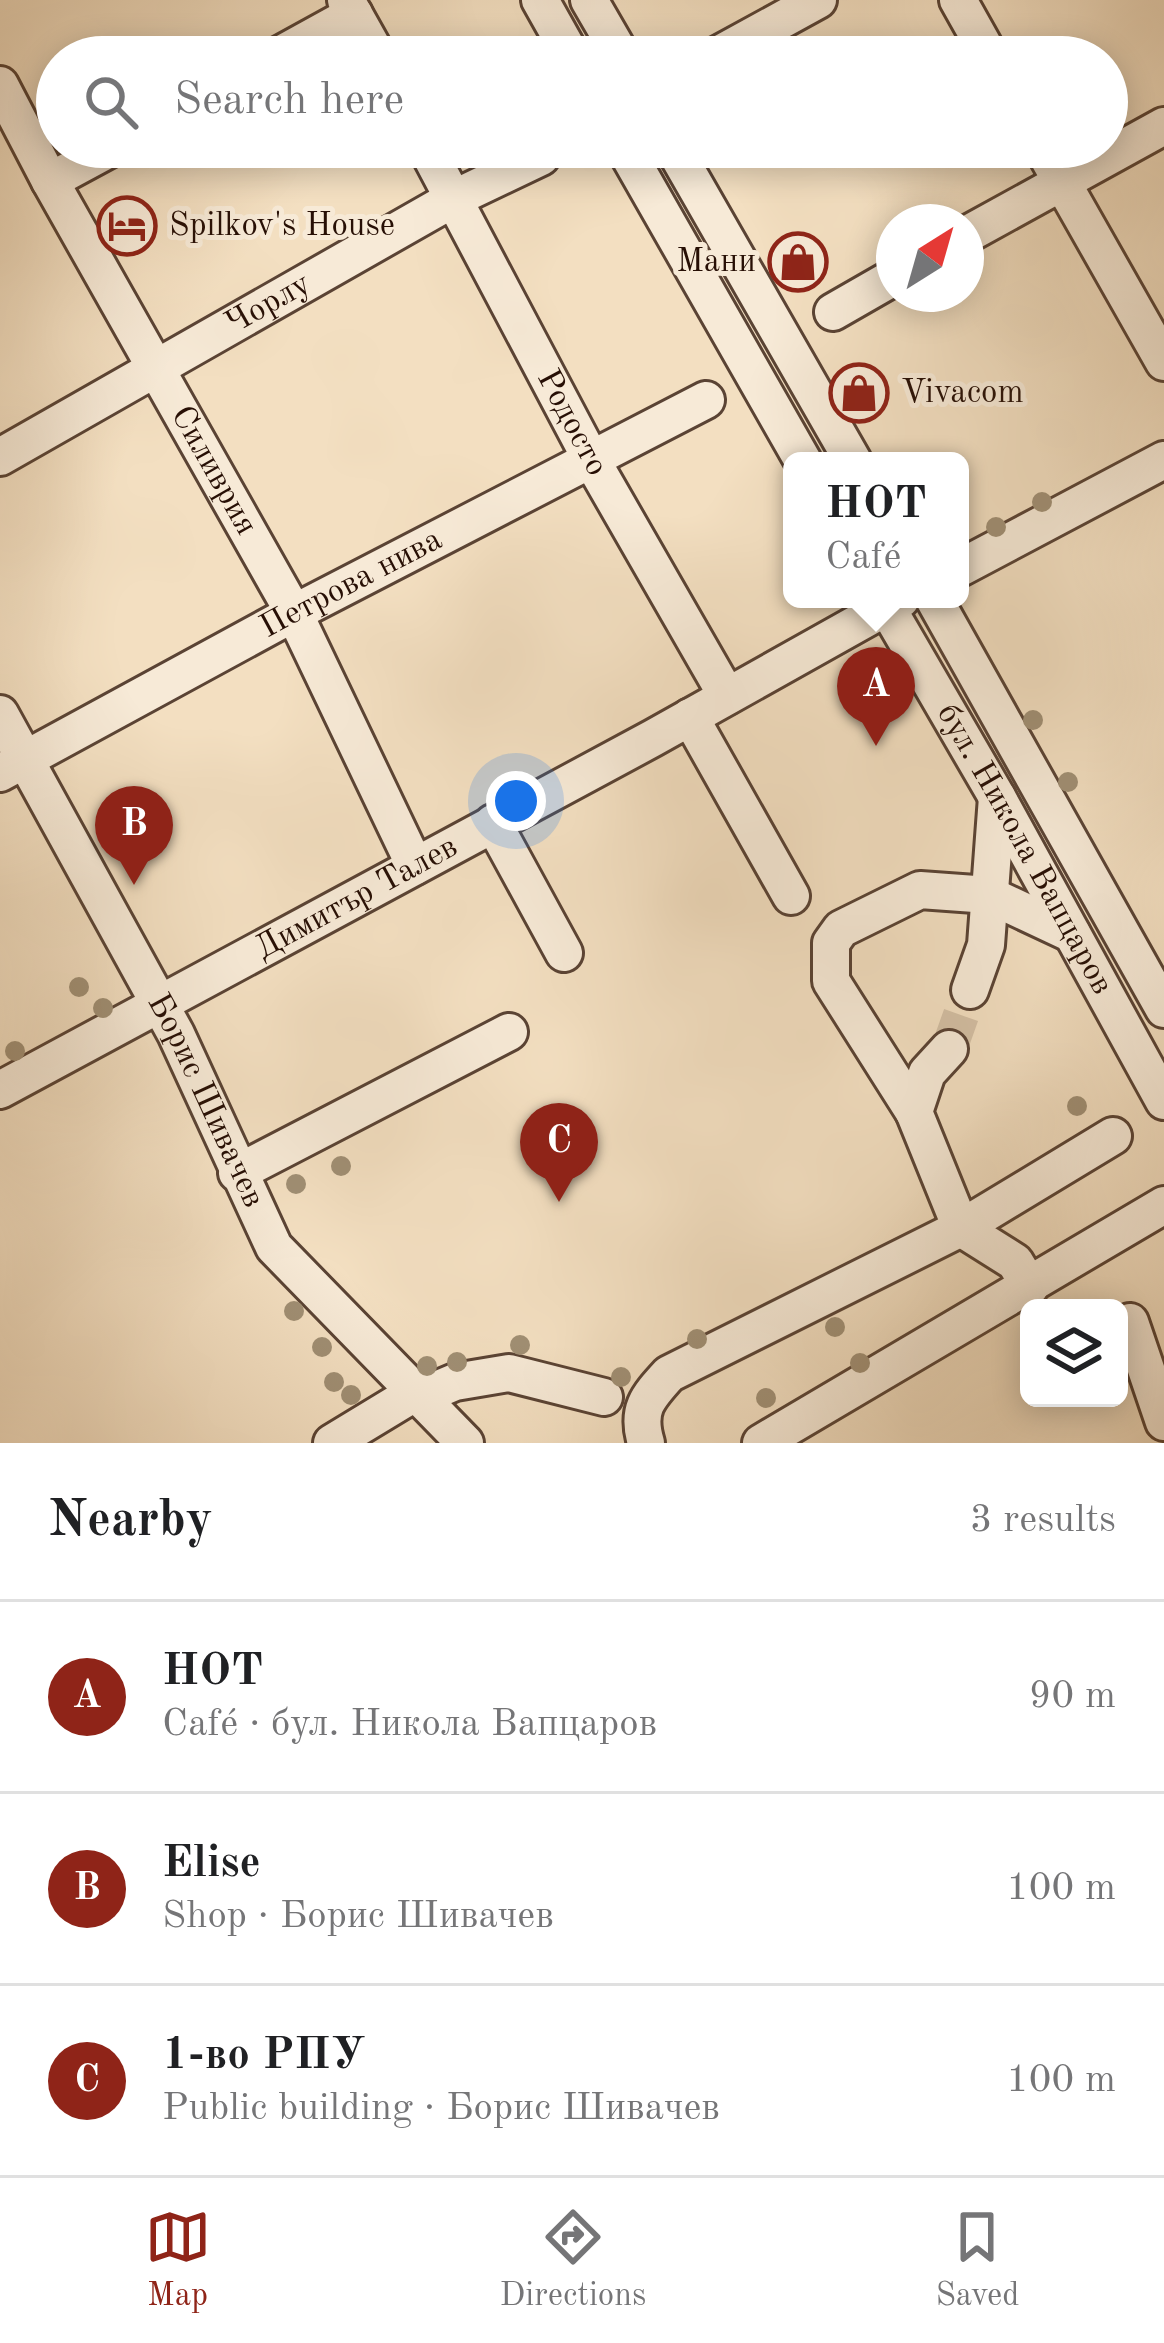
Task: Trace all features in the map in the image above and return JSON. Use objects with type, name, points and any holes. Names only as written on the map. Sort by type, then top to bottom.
[{"type":"street","points":[[540,0],[560,36]]},
{"type":"street","points":[[589,0],[610,36]]},
{"type":"street","points":[[752,36],[818,0]]},
{"type":"street","points":[[958,0],[979,36]]},
{"type":"street","points":[[307,36],[350,7],[366,36]]},
{"type":"street","name":"Силиврия","points":[[0,85],[10,134],[36,165]]},
{"type":"street","points":[[1128,145],[1164,126]]},
{"type":"street","name":"Силиврия","points":[[38,168],[294,613],[415,866]]},
{"type":"street","points":[[50,182],[75,168]]},
{"type":"street","name":"Родосто","points":[[436,168],[592,461],[728,696]]},
{"type":"street","name":"Чорлу","points":[[0,457],[453,199],[519,168]]},
{"type":"street","points":[[636,168],[798,452]]},
{"type":"street","points":[[685,168],[848,452]]},
{"type":"street","points":[[1054,168],[1164,362]]},
{"type":"street","points":[[984,226],[1085,168]]},
{"type":"street","points":[[833,312],[876,287]]},
{"type":"street","name":"Петрова нива","points":[[12,766],[294,613],[706,400]]},
{"type":"street","points":[[969,563],[1164,460]]},
{"type":"street","name":"Димитър Талев","points":[[0,1090],[691,717],[880,608]]},
{"type":"street","name":"бул. Никола Вапцаров","points":[[893,608],[1164,1101]]},
{"type":"street","name":"бул. Никола Вапцаров","points":[[939,608],[1164,1009]]},
{"type":"street","name":"Борис Шивачев","points":[[0,714],[12,766],[160,1003],[274,1247],[465,1443]]},
{"type":"street","points":[[691,717],[790,896]]},
{"type":"street","points":[[970,990],[986,945],[997,797]]},
{"type":"street","points":[[493,824],[564,953]]},
{"type":"street","points":[[1030,1287],[1015,1262],[962,1228],[914,1112],[831,981],[831,943],[841,928],[920,890],[989,896],[1072,934]]},
{"type":"street","points":[[237,1173],[509,1032]]},
{"type":"street","points":[[914,1112],[927,1073],[949,1048]]},
{"type":"street","points":[[646,1443],[640,1422],[650,1396],[669,1375],[962,1228],[1113,1136]]},
{"type":"street","points":[[761,1443],[1164,1205]]},
{"type":"street","points":[[1130,1322],[1164,1422]]},
{"type":"street","points":[[332,1443],[416,1392],[509,1372],[604,1397]]},
{"type":"tunnel","points":[[949,1049],[970,990]]},
{"type":"place","name":"Spilkov's House","points":[[127,226]]},
{"type":"place","name":"Мани","points":[[798,262]]},
{"type":"place","name":"Vivacom","points":[[859,393]]},
{"type":"place","name":"HOT","points":[[876,746]]},
{"type":"place","name":"Elise","points":[[134,885]]},
{"type":"place","name":"1-во РПУ","points":[[559,1202]]}]
